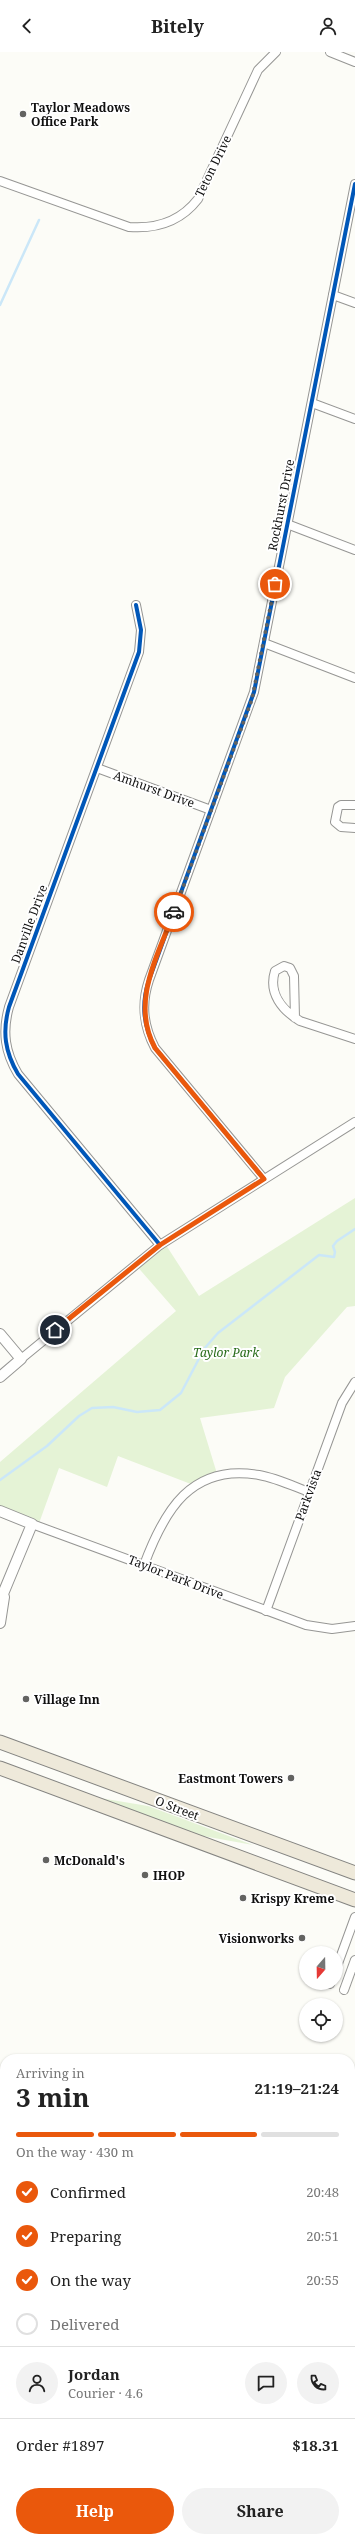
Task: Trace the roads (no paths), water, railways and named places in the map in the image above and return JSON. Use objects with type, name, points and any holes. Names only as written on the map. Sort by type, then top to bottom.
[{"type":"main road","name":"O Street","points":[[0,1742],[355,1874]]},
{"type":"main road","name":"O Street","points":[[0,1768],[355,1900]]},
{"type":"street","name":"Teton Drive","points":[[0,181],[129,227],[144,227],[169,222],[188,210],[198,199],[258,70],[276,52]]},
{"type":"street","points":[[330,52],[355,62]]},
{"type":"street","name":"Rockhurst Drive","points":[[264,1179],[155,1048],[150,1038],[144,1015],[143,1003],[149,980],[252,699],[355,185]]},
{"type":"street","points":[[333,295],[355,303]]},
{"type":"street","points":[[312,403],[355,419]]},
{"type":"street","points":[[287,524],[355,550]]},
{"type":"street","name":"Danville Drive","points":[[136,605],[141,630],[141,641],[135,664],[9,1007],[6,1018],[5,1041],[11,1062],[18,1074],[160,1245]]},
{"type":"street","points":[[264,643],[355,678]]},
{"type":"street","name":"Amhurst Drive","points":[[97,768],[211,810]]},
{"type":"street","points":[[355,805],[341,804],[338,807],[335,822],[341,828],[355,828]]},
{"type":"street","points":[[295,1018],[294,976],[290,968],[284,966],[278,968],[273,976],[275,993],[281,1007],[295,1018],[355,1039]]},
{"type":"street","points":[[0,1377],[160,1245],[355,1122]]},
{"type":"street","points":[[0,1334],[21,1359]]},
{"type":"street","name":"Parkvista","points":[[266,1611],[342,1404],[355,1382]]},
{"type":"street","points":[[144,1565],[157,1530],[168,1511],[182,1495],[203,1482],[232,1474],[252,1474],[267,1477],[309,1492]]},
{"type":"street","name":"Taylor Park Drive","points":[[0,1510],[32,1524],[313,1627],[332,1629],[355,1626]]},
{"type":"street","points":[[0,1623],[2,1599],[32,1524]]},
{"type":"street","points":[[343,1949],[355,1916]]},
{"type":"street","points":[[344,1990],[355,1960]]},
{"type":"waterway","points":[[0,305],[39,220]]},
{"type":"waterway","points":[[0,1480],[47,1446],[79,1416],[92,1408],[113,1407],[137,1412],[160,1410],[181,1393],[204,1349],[218,1333],[319,1255],[334,1257],[335,1252],[333,1246],[337,1241],[355,1229]]},
{"type":"place","name":"Taylor Meadows Office Park","points":[[23,114]]},
{"type":"place","name":"Village Inn","points":[[26,1699]]},
{"type":"place","name":"Eastmont Towers","points":[[291,1778]]},
{"type":"place","name":"McDonald's","points":[[46,1860]]},
{"type":"place","name":"IHOP","points":[[145,1875]]},
{"type":"place","name":"Krispy Kreme","points":[[243,1898]]},
{"type":"place","name":"Visionworks","points":[[302,1938]]},
{"type":"park label","name":"Taylor Park","points":[[226,1352]]}]
